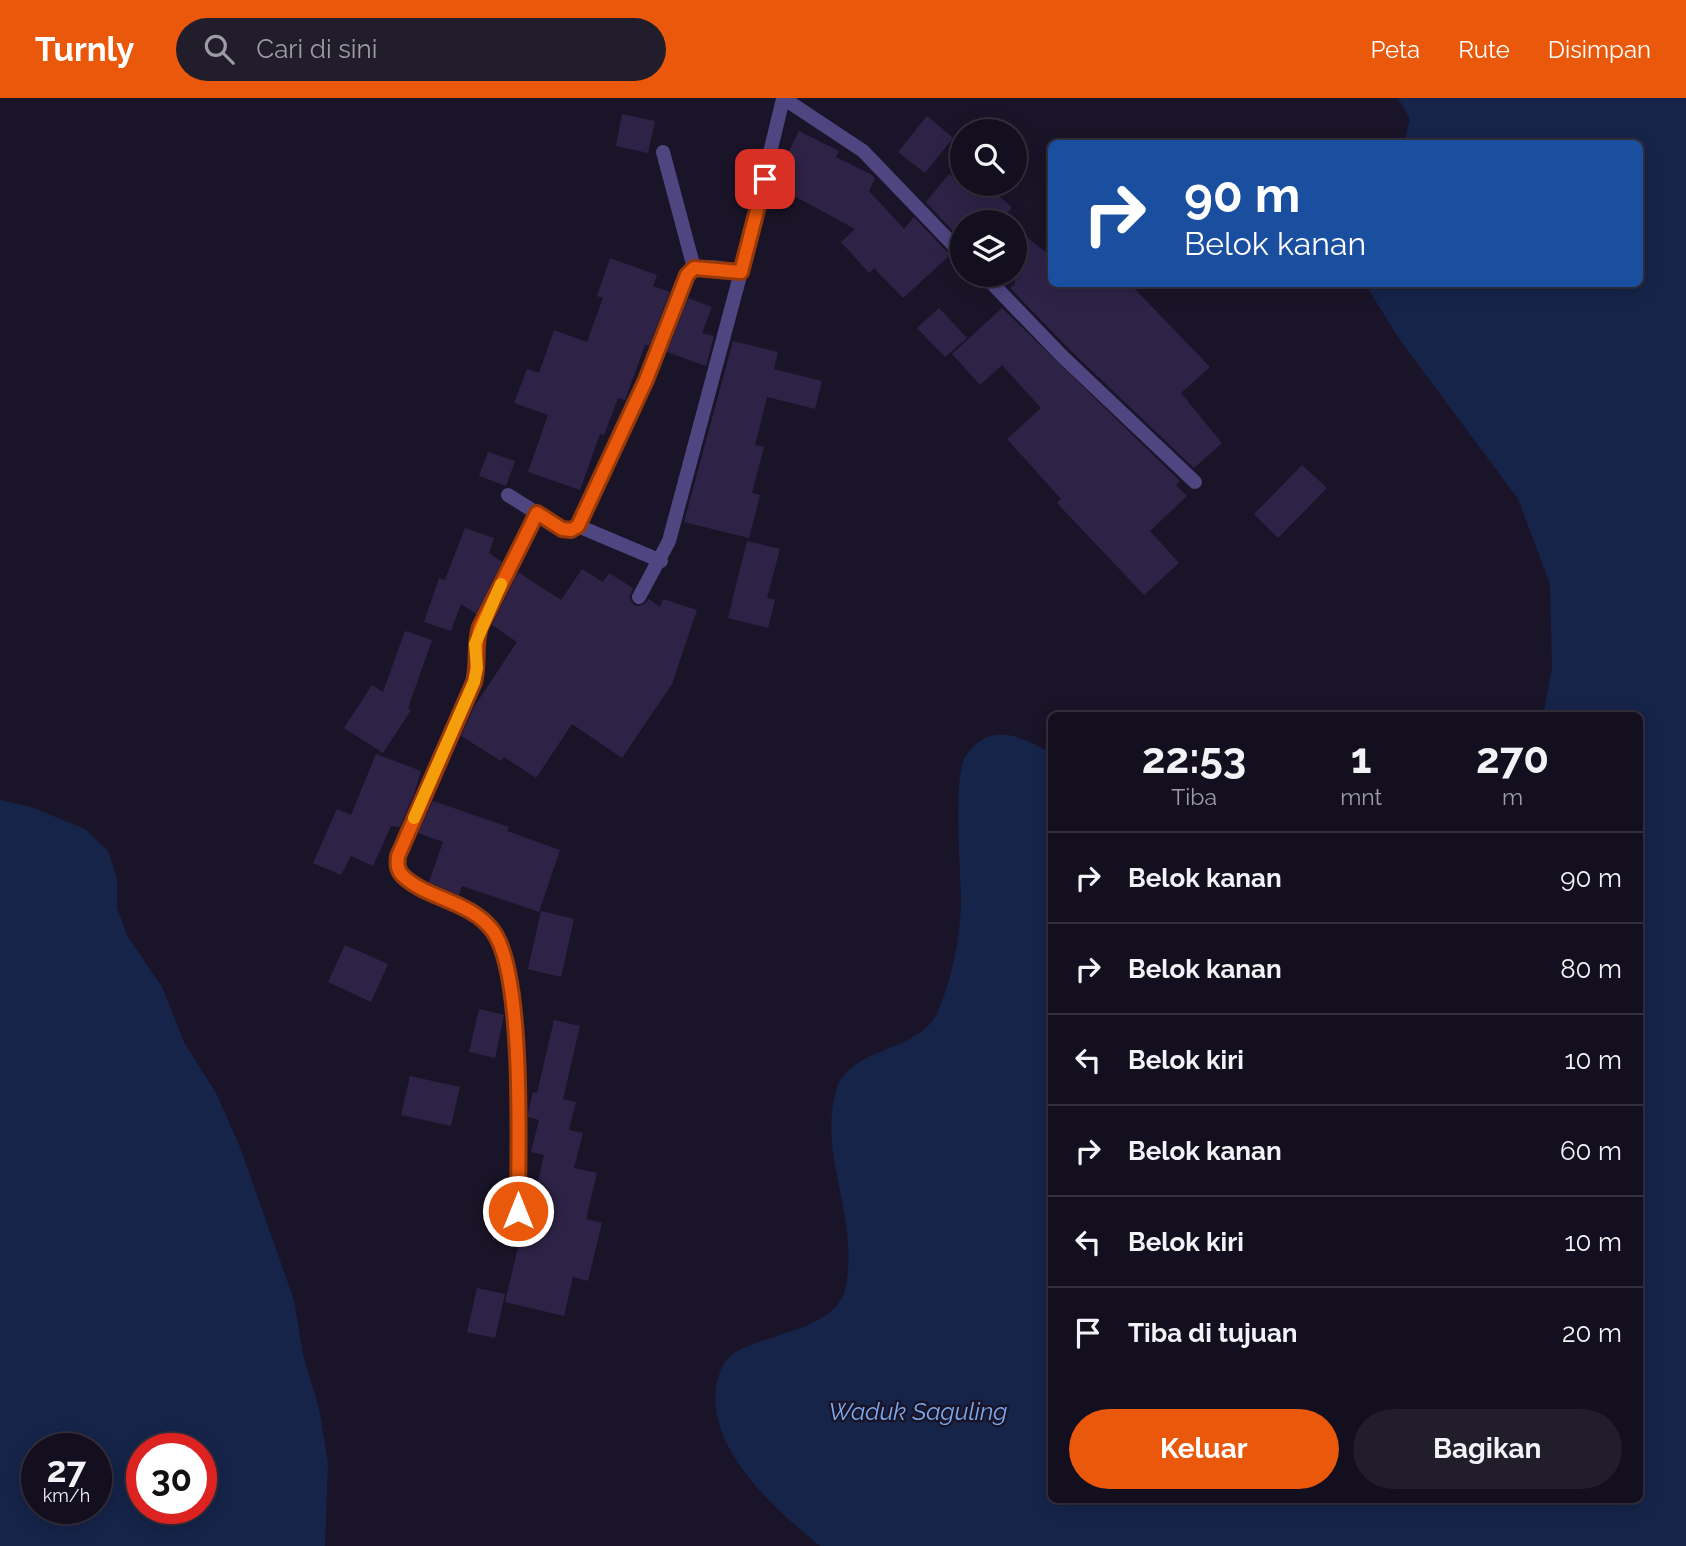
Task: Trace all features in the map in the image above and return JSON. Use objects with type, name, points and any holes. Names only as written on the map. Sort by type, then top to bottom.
[{"type":"street","points":[[639,597],[661,561],[669,541],[741,272],[783,99],[863,151],[950,242]]},
{"type":"street","points":[[663,152],[694,268]]},
{"type":"street","points":[[508,495],[562,529],[571,530],[578,526],[646,380],[687,275],[694,268],[741,272]]},
{"type":"street","points":[[996,287],[1062,356],[1195,482]]},
{"type":"street","points":[[518,1211],[517,1075],[509,964],[493,931],[463,906],[404,877],[397,868],[398,856],[474,682],[477,668],[475,644],[480,627],[537,513]]},
{"type":"street","points":[[578,526],[661,561]]},
{"type":"water","name":"Waduk Saguling","points":[[1398,98],[1686,98],[1686,1546],[820,1546],[766,1497],[734,1456],[716,1411],[717,1383],[722,1367],[732,1355],[748,1346],[821,1319],[832,1311],[844,1294],[849,1248],[832,1135],[836,1091],[843,1076],[855,1065],[917,1035],[929,1025],[938,1011],[951,973],[960,921],[958,803],[962,765],[967,754],[977,744],[987,737],[997,735],[1019,738],[1048,751],[1048,1503],[1643,1503],[1643,712],[1544,712],[1552,669],[1550,584],[1518,499],[1400,340],[1367,287],[1643,287],[1643,140],[1405,140],[1410,119]]},
{"type":"water","points":[[0,800],[31,807],[85,829],[108,851],[117,879],[117,908],[128,937],[162,987],[184,1042],[216,1093],[240,1147],[294,1300],[303,1355],[319,1408],[328,1463],[325,1546],[0,1546]]},
{"type":"building","points":[[622,114],[655,121],[648,153],[616,146]]},
{"type":"building","points":[[927,116],[950,135],[950,142],[925,173],[898,152]]},
{"type":"building","points":[[799,131],[839,151],[836,157],[872,175],[875,178],[869,191],[904,229],[914,217],[950,255],[903,298],[874,268],[869,273],[841,242],[855,229],[772,184]]},
{"type":"building","points":[[949,174],[950,196],[999,196],[1012,207],[1010,210],[950,210],[950,228],[926,202]]},
{"type":"building","points":[[1027,237],[1048,254],[1048,287],[1133,287],[1210,367],[1181,393],[1222,443],[1194,468],[1069,349],[1010,288],[1027,287]]},
{"type":"building","points":[[610,258],[657,275],[653,286],[670,292],[649,346],[645,345],[625,400],[618,398],[604,435],[600,434],[580,490],[528,472],[548,415],[514,403],[527,369],[539,373],[554,330],[587,342],[603,298],[597,296]]},
{"type":"building","points":[[688,298],[712,307],[702,333],[714,336],[706,366],[667,352]]},
{"type":"building","points":[[939,308],[967,338],[945,357],[917,328]]},
{"type":"building","points":[[1002,308],[1180,481],[1176,485],[1187,496],[1150,531],[1179,563],[1144,595],[1057,503],[1061,499],[1007,439],[1041,408],[1002,365],[980,385],[952,354]]},
{"type":"building","points":[[733,341],[778,352],[774,369],[822,381],[815,409],[767,397],[755,445],[764,447],[752,493],[760,495],[749,538],[684,522]]},
{"type":"building","points":[[488,452],[515,461],[506,486],[479,476]]},
{"type":"building","points":[[1302,465],[1327,488],[1278,538],[1254,514]]},
{"type":"building","points":[[465,528],[494,538],[489,553],[502,562],[476,614],[461,604],[451,631],[424,622],[439,578],[445,580]]},
{"type":"building","points":[[747,541],[780,549],[767,598],[775,600],[768,628],[728,618]]},
{"type":"building","points":[[582,569],[603,582],[609,573],[633,588],[629,598],[635,606],[643,605],[649,599],[660,607],[663,599],[697,610],[672,684],[622,758],[572,724],[536,778],[504,757],[501,761],[461,736],[474,707],[517,642],[492,625],[518,572],[561,600]]},
{"type":"building","points":[[405,631],[432,640],[408,708],[411,710],[383,753],[344,728],[372,685],[383,692]]},
{"type":"building","points":[[376,754],[421,771],[400,827],[391,826],[373,866],[351,856],[341,875],[313,863],[337,809],[351,815]]},
{"type":"building","points":[[433,801],[509,827],[507,831],[560,850],[539,912],[462,886],[459,895],[429,882],[443,842],[418,833]]},
{"type":"building","points":[[541,911],[574,919],[561,977],[528,969]]},
{"type":"building","points":[[345,945],[388,964],[371,1002],[328,982]]},
{"type":"building","points":[[479,1009],[504,1015],[495,1058],[469,1052]]},
{"type":"building","points":[[554,1020],[580,1026],[563,1099],[576,1102],[569,1130],[583,1133],[574,1168],[597,1173],[586,1219],[602,1223],[588,1281],[573,1277],[564,1316],[505,1302],[525,1218],[528,1211],[531,1212],[544,1155],[531,1152],[539,1120],[528,1117],[528,1113],[533,1092],[537,1093]]},
{"type":"building","points":[[410,1076],[460,1087],[451,1126],[401,1115]]},
{"type":"building","points":[[477,1288],[505,1294],[495,1338],[467,1332]]},
{"type":"slow traffic","points":[[414,818],[474,682],[477,668],[475,644],[480,627],[501,584]]},
{"type":"route","points":[[518,1211],[517,1075],[509,964],[493,931],[463,906],[404,877],[397,868],[398,856],[474,682],[477,668],[475,644],[480,627],[537,513],[562,529],[571,530],[578,526],[646,380],[687,275],[694,268],[702,267],[741,272],[765,179]]}]
